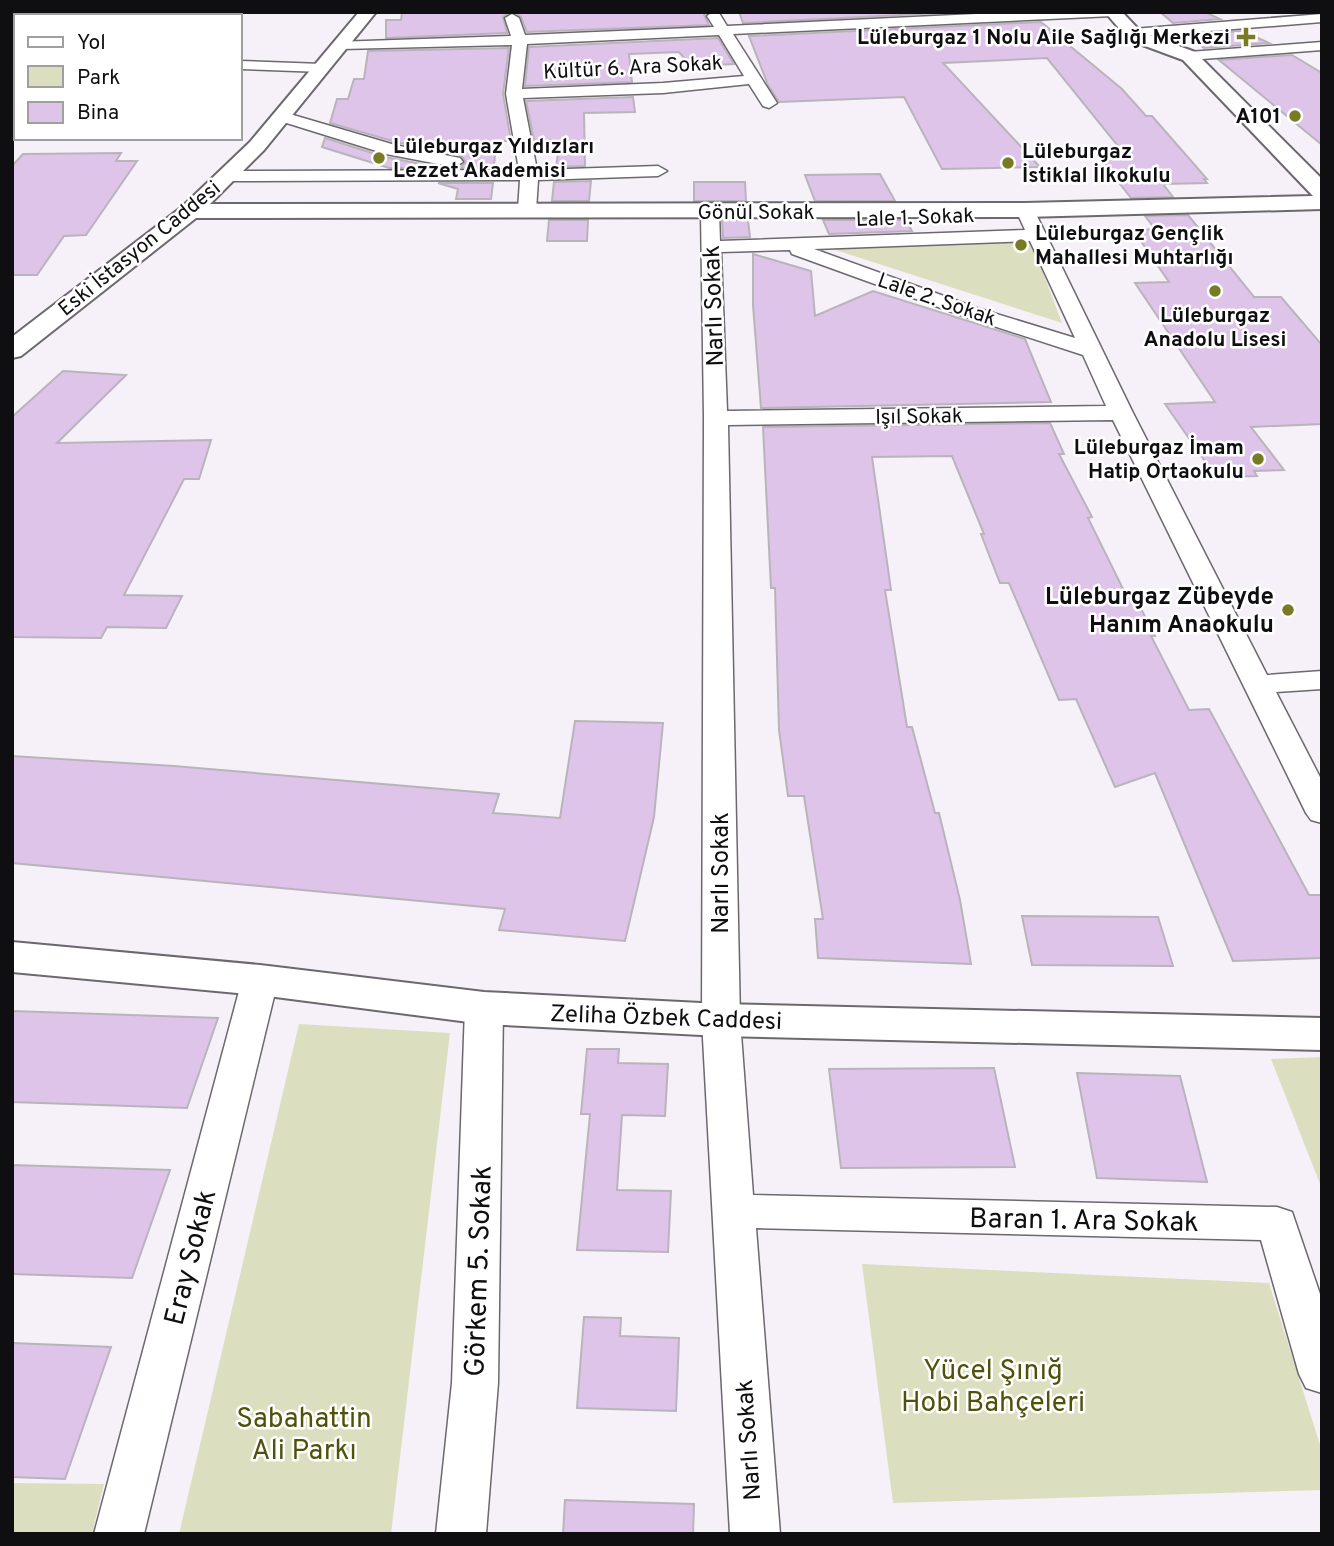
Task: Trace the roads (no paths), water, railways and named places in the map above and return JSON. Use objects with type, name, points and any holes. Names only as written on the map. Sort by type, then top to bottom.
[{"type":"street","name":"Eski İstasyon Caddesi","points":[[12,350],[191,211],[283,117],[368,12]]},
{"type":"street","points":[[711,12],[769,103]]},
{"type":"street","points":[[341,45],[520,40],[1113,12],[1133,33],[1159,46],[1189,56],[1322,46]]},
{"type":"street","points":[[1133,33],[1315,16]]},
{"type":"street","points":[[512,18],[520,40],[514,94],[529,175],[527,210]]},
{"type":"street","points":[[1189,56],[1322,192]]},
{"type":"street","points":[[242,65],[322,68]]},
{"type":"street","name":"Kültür 6. Ara Sokak","points":[[514,94],[663,88],[755,79]]},
{"type":"street","points":[[283,117],[391,150],[529,175]]},
{"type":"street","points":[[227,176],[529,175],[658,170]]},
{"type":"street","name":"Gönül Sokak","points":[[191,211],[1025,210],[1322,202]]},
{"type":"street","points":[[1025,210],[1121,414],[1322,813]]},
{"type":"street","name":"Narlı Sokak","points":[[710,212],[716,418],[721,1020],[755,1534]]},
{"type":"street","name":"Lale 1. Sokak","points":[[711,247],[1037,235]]},
{"type":"street","name":"Lale 2. Sokak","points":[[785,245],[970,312],[1090,350]]},
{"type":"street","name":"Işıl Sokak","points":[[716,418],[1121,414]]},
{"type":"street","points":[[1257,685],[1322,680]]},
{"type":"street","name":"Zeliha Özbek Caddesi","points":[[12,957],[260,980],[484,1009],[721,1020],[1322,1034]]},
{"type":"street","name":"Eray Sokak","points":[[119,1534],[260,980]]},
{"type":"street","name":"Görkem 5. Sokak","points":[[461,1534],[475,1383],[484,1009]]},
{"type":"street","name":"Baran 1. Ara Sokak","points":[[734,1211],[1277,1224],[1322,1374]]},
{"type":"place","name":"Lüleburgaz 1 Nolu Aile Sağlığı Merkezi","points":[[1246,37]]},
{"type":"place","name":"A101","points":[[1295,116]]},
{"type":"place","name":"Lüleburgaz Yıldızları Lezzet Akademisi","points":[[379,158]]},
{"type":"place","name":"Lüleburgaz İstiklal İlkokulu","points":[[1008,163]]},
{"type":"place","name":"Lüleburgaz Gençlik Mahallesi Muhtarlığı","points":[[1021,245]]},
{"type":"place","name":"Lüleburgaz Anadolu Lisesi","points":[[1215,291]]},
{"type":"place","name":"Lüleburgaz İmam Hatip Ortaokulu","points":[[1258,459]]},
{"type":"place","name":"Lüleburgaz Zübeyde Hanım Anaokulu","points":[[1288,610]]},
{"type":"park label","name":"Yücel Şınığ Hobi Bahçeleri","points":[[993,1385]]},
{"type":"park label","name":"Sabahattin Ali Parkı","points":[[304,1433]]}]
